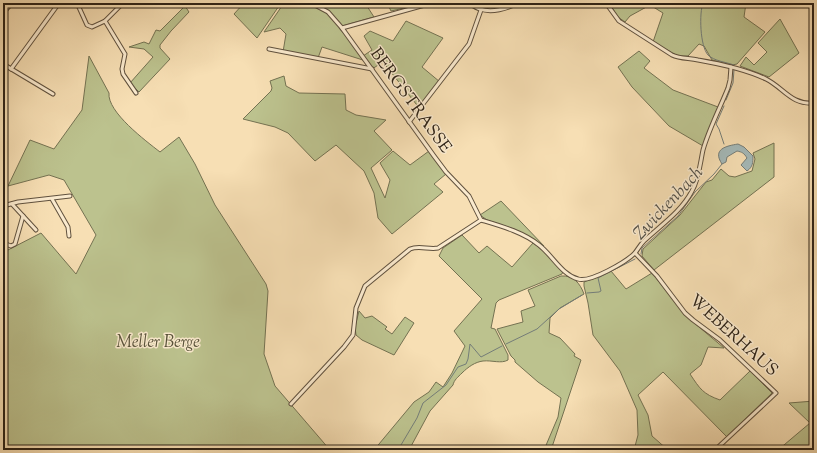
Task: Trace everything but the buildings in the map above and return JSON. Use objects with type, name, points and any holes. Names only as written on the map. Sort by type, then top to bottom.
[{"type":"street","points":[[3,13],[12,3]]},
{"type":"street","points":[[11,69],[59,3]]},
{"type":"street","points":[[77,3],[87,25],[92,27],[106,21],[120,6]]},
{"type":"street","name":"BERGSTRASSE","points":[[311,3],[328,12],[342,28],[446,172],[469,196],[481,220]]},
{"type":"street","points":[[342,28],[432,3]]},
{"type":"street","points":[[468,3],[481,10],[505,9],[518,3]]},
{"type":"street","points":[[606,3],[619,21],[678,58],[696,59],[731,67],[766,79],[798,102],[814,103]]},
{"type":"street","points":[[409,122],[469,44],[481,10]]},
{"type":"street","points":[[106,21],[125,54],[122,69],[123,74],[136,93]]},
{"type":"street","points":[[269,49],[372,69]]},
{"type":"street","points":[[3,64],[53,94]]},
{"type":"street","points":[[291,404],[344,347],[353,335],[356,308],[365,286],[410,248],[438,248],[481,220],[515,231],[536,242],[565,273],[578,279],[599,275],[621,263],[676,214],[692,192],[697,182],[703,149],[728,88],[731,67]]},
{"type":"street","points":[[3,207],[30,200],[70,196]]},
{"type":"street","points":[[52,199],[68,227],[69,236]]},
{"type":"street","points":[[12,204],[36,230]]},
{"type":"street","points":[[3,242],[11,246],[15,244],[23,216]]},
{"type":"street","name":"WEBERHAUS","points":[[634,253],[657,276],[693,320],[720,340],[776,393],[715,450]]},
{"type":"green space","points":[[244,3],[281,3],[257,38],[234,14]]},
{"type":"green space","points":[[284,3],[365,3],[374,17],[339,28],[363,56],[372,50],[364,36],[370,31],[393,41],[406,21],[443,38],[422,67],[440,82],[420,109],[383,62],[372,69],[366,61],[322,47],[318,58],[283,52],[286,34],[280,28],[264,32]]},
{"type":"green space","points":[[387,3],[426,3],[391,11]]},
{"type":"green space","points":[[609,3],[746,3],[744,17],[765,32],[737,64],[732,65],[712,60],[704,46],[699,44],[688,56],[678,56],[653,42],[663,13],[650,5],[630,16],[625,22],[618,17]]},
{"type":"green space","points":[[185,6],[189,12],[160,45],[160,48],[170,59],[139,92],[130,83],[153,57],[144,49],[129,47],[144,42],[149,44],[156,30],[160,31]]},
{"type":"green space","points":[[780,19],[799,53],[769,77],[740,66],[746,57],[754,65],[767,52],[758,43]]},
{"type":"green space","points":[[639,51],[650,61],[644,68],[673,90],[718,107],[703,146],[669,126],[632,87],[618,67]]},
{"type":"green space","name":"Meller Berge","points":[[89,56],[109,93],[110,101],[114,109],[128,126],[160,152],[179,137],[195,164],[215,205],[266,284],[268,291],[264,354],[275,386],[330,450],[3,450],[3,258],[6,251],[41,233],[76,274],[96,235],[64,180],[49,175],[8,186],[30,140],[54,149],[82,110]]},
{"type":"green space","points":[[284,76],[286,86],[299,93],[345,94],[346,110],[356,115],[386,120],[374,131],[392,150],[371,168],[385,198],[390,180],[380,163],[393,151],[410,165],[429,151],[446,174],[434,184],[443,192],[392,234],[378,218],[374,193],[364,171],[336,145],[315,161],[288,133],[275,127],[243,119],[271,91],[272,88],[270,81]]},
{"type":"green space","points":[[774,143],[774,177],[654,270],[642,256],[643,249],[680,215],[706,182],[712,180],[721,169],[729,176],[735,177],[752,171],[755,159],[753,153]]},
{"type":"green space","points":[[501,201],[544,246],[514,229],[487,220],[480,215]]},
{"type":"green space","points":[[462,235],[479,253],[487,246],[512,267],[533,243],[544,251],[563,271],[562,274],[499,300],[496,303],[491,328],[495,329],[508,355],[508,360],[502,362],[477,362],[464,371],[430,411],[409,450],[374,450],[414,402],[429,392],[436,382],[443,387],[452,373],[465,346],[454,331],[482,299],[439,256],[443,248]]},
{"type":"green space","points":[[611,271],[626,289],[652,273],[686,316],[724,348],[708,347],[701,365],[690,374],[699,387],[706,393],[720,400],[750,371],[772,393],[727,437],[663,372],[638,395],[648,415],[652,436],[668,450],[634,450],[638,435],[637,410],[620,371],[593,335],[584,286],[584,282]]},
{"type":"green space","points":[[561,276],[576,280],[584,294],[560,308],[550,318],[549,333],[560,338],[575,354],[574,356],[581,360],[551,450],[544,450],[558,417],[561,398],[538,382],[515,362],[497,329],[523,322],[521,311],[535,306],[528,290]]},
{"type":"green space","points":[[359,311],[365,318],[372,316],[387,327],[385,329],[392,334],[405,317],[414,323],[394,355],[362,340],[356,335],[355,327]]},
{"type":"green space","points":[[814,401],[814,450],[778,450],[810,423],[789,403]]},
{"type":"shaded area","points":[[738,144],[744,147],[753,156],[752,166],[747,171],[741,165],[747,158],[742,152],[737,151],[727,157],[726,162],[722,164],[719,159],[722,149]]},
{"type":"waterway","name":"Zwickenbach","points":[[703,3],[701,29],[705,51],[713,59],[734,65]]},
{"type":"waterway","name":"Zwickenbach","points":[[726,100],[733,83],[734,70]]},
{"type":"waterway","name":"Zwickenbach","points":[[724,106],[716,124],[724,144]]},
{"type":"waterway","name":"Zwickenbach","points":[[641,254],[642,248],[678,216],[695,192],[722,164]]},
{"type":"waterway","name":"Zwickenbach","points":[[587,293],[601,291],[598,278],[635,259]]},
{"type":"waterway","name":"Zwickenbach","points":[[506,344],[537,329],[559,309],[582,295]]},
{"type":"waterway","name":"Zwickenbach","points":[[398,450],[417,418],[423,403],[446,385],[458,367],[466,364],[470,344],[481,357],[502,346]]}]
